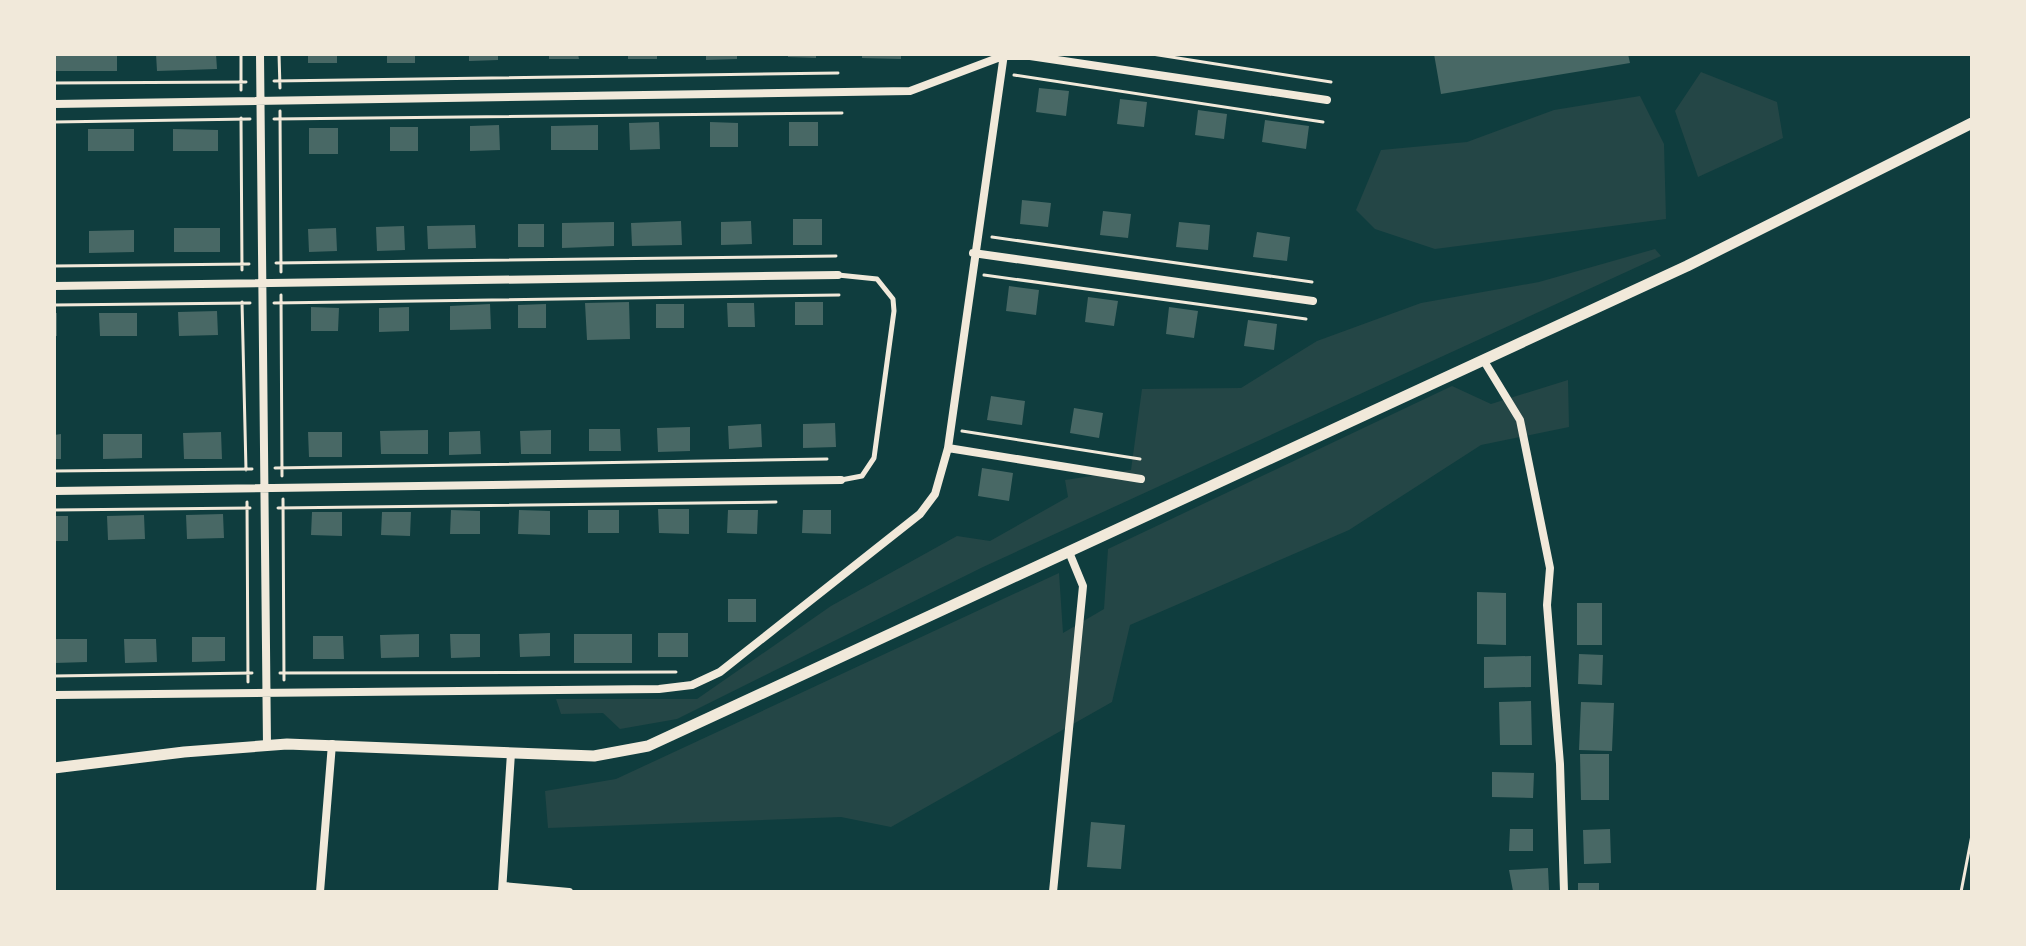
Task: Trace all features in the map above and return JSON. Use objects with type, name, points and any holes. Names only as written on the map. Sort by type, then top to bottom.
[{"type":"street","points":[[260,54],[267,745]]},
{"type":"street","points":[[54,695],[659,689],[692,685],[720,672],[907,527],[935,494],[948,448],[973,253],[1004,55]]},
{"type":"street","points":[[54,104],[910,91],[1004,55],[1030,56],[1327,100]]},
{"type":"street","points":[[54,768],[267,745],[332,744],[594,756],[621,753],[661,741],[1687,266],[1972,123]]},
{"type":"street","points":[[973,253],[1313,301]]},
{"type":"street","points":[[54,286],[838,275]]},
{"type":"street","points":[[1484,361],[1520,420],[1550,568],[1547,605],[1560,764],[1564,892]]},
{"type":"street","points":[[948,448],[1141,479]]},
{"type":"street","points":[[54,491],[841,480]]},
{"type":"street","points":[[1053,892],[1083,586],[1069,552]]},
{"type":"street","points":[[320,892],[332,744]]},
{"type":"street","points":[[511,753],[502,889],[569,892]]},
{"type":"lane","points":[[838,275],[877,279],[893,299],[894,311],[874,458],[862,476],[841,480]]},
{"type":"path","points":[[241,54],[248,692]]},
{"type":"path","points":[[279,54],[285,692]]},
{"type":"path","points":[[1152,54],[1331,82]]},
{"type":"path","points":[[54,83],[838,73]]},
{"type":"path","points":[[1001,73],[1323,122]]},
{"type":"path","points":[[54,122],[842,113]]},
{"type":"path","points":[[976,235],[1312,282]]},
{"type":"path","points":[[54,266],[836,256]]},
{"type":"path","points":[[971,273],[1306,319]]},
{"type":"path","points":[[54,305],[839,295]]},
{"type":"path","points":[[950,429],[1140,459]]},
{"type":"path","points":[[54,471],[827,459]]},
{"type":"path","points":[[54,510],[776,502]]},
{"type":"path","points":[[54,676],[689,672]]},
{"type":"path","points":[[1961,892],[1972,835]]},
{"type":"shaded area","points":[[1701,72],[1777,102],[1783,138],[1698,177],[1675,111]]},
{"type":"shaded area","points":[[1640,96],[1664,144],[1666,219],[1435,249],[1375,229],[1356,210],[1381,150],[1467,142],[1554,110]]},
{"type":"shaded area","points":[[1655,249],[1661,256],[983,567],[677,719],[620,729],[603,713],[561,714],[556,699],[697,699],[831,606],[957,536],[990,541],[1068,497],[1065,480],[1131,470],[1142,389],[1241,388],[1317,341],[1421,303],[1539,282]]},
{"type":"shaded area","points":[[1568,380],[1569,427],[1481,445],[1349,530],[1130,625],[1112,702],[891,827],[841,817],[548,828],[545,791],[616,779],[1059,573],[1063,633],[1104,609],[1108,549],[1452,386],[1491,404]]},
{"type":"building","points":[[55,54],[117,54],[117,71],[55,71]]},
{"type":"building","points":[[156,54],[216,54],[217,69],[157,71]]},
{"type":"building","points":[[308,54],[337,54],[337,63],[308,63]]},
{"type":"building","points":[[387,54],[415,54],[415,63],[387,63]]},
{"type":"building","points":[[469,54],[498,54],[498,60],[469,61]]},
{"type":"building","points":[[549,54],[578,54],[579,59],[549,59]]},
{"type":"building","points":[[628,54],[657,54],[657,59],[628,59]]},
{"type":"building","points":[[706,54],[737,54],[737,59],[706,60]]},
{"type":"building","points":[[788,54],[816,54],[816,58],[788,57]]},
{"type":"building","points":[[862,54],[901,54],[901,59],[862,58]]},
{"type":"building","points":[[1434,54],[1628,54],[1630,63],[1441,94]]},
{"type":"building","points":[[1039,88],[1069,91],[1066,116],[1036,112]]},
{"type":"building","points":[[1120,99],[1147,102],[1144,127],[1117,124]]},
{"type":"building","points":[[1198,110],[1227,114],[1224,139],[1195,135]]},
{"type":"building","points":[[1265,120],[1309,126],[1306,149],[1262,142]]},
{"type":"building","points":[[659,122],[660,149],[630,150],[629,123]]},
{"type":"building","points":[[710,122],[738,123],[738,147],[710,147]]},
{"type":"building","points":[[789,122],[818,122],[818,146],[789,146]]},
{"type":"building","points":[[499,125],[500,150],[470,151],[470,126]]},
{"type":"building","points":[[598,125],[598,150],[551,150],[551,126]]},
{"type":"building","points":[[390,127],[418,127],[418,151],[390,151]]},
{"type":"building","points":[[309,128],[338,128],[338,154],[309,154]]},
{"type":"building","points":[[88,129],[134,129],[134,151],[88,151]]},
{"type":"building","points":[[173,129],[218,130],[218,151],[173,151]]},
{"type":"building","points":[[1022,200],[1051,203],[1048,227],[1020,224]]},
{"type":"building","points":[[1103,211],[1131,214],[1128,238],[1100,235]]},
{"type":"building","points":[[793,219],[822,219],[822,245],[793,245]]},
{"type":"building","points":[[681,221],[682,245],[632,246],[631,223]]},
{"type":"building","points":[[751,221],[752,244],[721,245],[721,222]]},
{"type":"building","points":[[614,222],[614,246],[562,248],[562,223]]},
{"type":"building","points":[[1179,222],[1210,225],[1208,250],[1176,247]]},
{"type":"building","points":[[518,224],[544,224],[544,247],[518,247]]},
{"type":"building","points":[[475,225],[476,248],[428,249],[427,226]]},
{"type":"building","points":[[404,226],[405,250],[377,251],[376,227]]},
{"type":"building","points":[[174,228],[220,228],[220,252],[174,252]]},
{"type":"building","points":[[336,228],[337,251],[309,252],[308,229]]},
{"type":"building","points":[[134,230],[134,252],[89,253],[89,231]]},
{"type":"building","points":[[1257,232],[1290,237],[1287,261],[1253,257]]},
{"type":"building","points":[[1009,286],[1039,290],[1036,315],[1006,311]]},
{"type":"building","points":[[1088,297],[1118,301],[1114,326],[1085,322]]},
{"type":"building","points":[[629,302],[630,339],[587,340],[585,303]]},
{"type":"building","points":[[795,302],[823,302],[823,325],[795,325]]},
{"type":"building","points":[[727,303],[754,303],[755,327],[728,327]]},
{"type":"building","points":[[490,304],[491,329],[450,330],[450,306]]},
{"type":"building","points":[[546,304],[546,328],[518,328],[518,305]]},
{"type":"building","points":[[656,304],[684,304],[684,328],[656,328]]},
{"type":"building","points":[[311,307],[339,308],[338,331],[311,331]]},
{"type":"building","points":[[409,307],[409,331],[379,332],[379,308]]},
{"type":"building","points":[[1169,307],[1198,311],[1194,338],[1166,334]]},
{"type":"building","points":[[217,311],[218,335],[179,336],[178,312]]},
{"type":"building","points":[[54,313],[57,313],[57,336],[54,336]]},
{"type":"building","points":[[99,313],[137,313],[137,336],[100,336]]},
{"type":"building","points":[[1248,320],[1277,324],[1274,350],[1244,346]]},
{"type":"building","points":[[991,396],[1025,401],[1022,425],[987,420]]},
{"type":"building","points":[[1074,408],[1103,413],[1099,438],[1070,433]]},
{"type":"building","points":[[835,423],[836,447],[803,448],[803,424]]},
{"type":"building","points":[[761,424],[762,447],[729,449],[728,426]]},
{"type":"building","points":[[690,427],[690,451],[658,452],[657,428]]},
{"type":"building","points":[[589,429],[620,429],[621,451],[589,451]]},
{"type":"building","points":[[428,430],[428,454],[381,454],[380,431]]},
{"type":"building","points":[[551,430],[551,454],[521,454],[520,431]]},
{"type":"building","points":[[480,431],[481,454],[449,455],[449,432]]},
{"type":"building","points":[[221,432],[222,459],[184,459],[183,433]]},
{"type":"building","points":[[308,432],[342,432],[342,457],[309,457]]},
{"type":"building","points":[[61,434],[61,459],[54,459],[54,435]]},
{"type":"building","points":[[103,434],[142,434],[142,458],[103,459]]},
{"type":"building","points":[[982,468],[1013,473],[1009,501],[978,496]]},
{"type":"building","points":[[658,509],[689,509],[689,534],[659,533]]},
{"type":"building","points":[[451,510],[480,511],[480,534],[450,534]]},
{"type":"building","points":[[519,510],[550,511],[550,535],[518,534]]},
{"type":"building","points":[[588,510],[619,510],[619,533],[588,533]]},
{"type":"building","points":[[728,510],[758,510],[757,534],[727,533]]},
{"type":"building","points":[[803,510],[831,510],[831,534],[802,533]]},
{"type":"building","points":[[312,512],[342,512],[342,536],[311,535]]},
{"type":"building","points":[[382,512],[411,512],[410,536],[381,535]]},
{"type":"building","points":[[223,514],[224,538],[187,539],[186,515]]},
{"type":"building","points":[[144,515],[145,539],[108,540],[107,516]]},
{"type":"building","points":[[54,516],[68,516],[68,541],[54,541]]},
{"type":"building","points":[[1477,592],[1506,593],[1506,645],[1477,644]]},
{"type":"building","points":[[728,599],[756,599],[756,622],[728,622]]},
{"type":"building","points":[[1577,603],[1602,603],[1602,645],[1577,645]]},
{"type":"building","points":[[550,633],[550,656],[520,657],[519,634]]},
{"type":"building","points":[[658,633],[688,633],[688,657],[658,657]]},
{"type":"building","points":[[419,634],[419,657],[381,658],[380,635]]},
{"type":"building","points":[[450,634],[480,634],[480,657],[451,658]]},
{"type":"building","points":[[574,634],[632,634],[632,663],[574,663]]},
{"type":"building","points":[[313,636],[343,636],[344,659],[313,659]]},
{"type":"building","points":[[192,637],[225,637],[225,661],[192,662]]},
{"type":"building","points":[[55,639],[87,639],[87,662],[55,663]]},
{"type":"building","points":[[124,639],[156,639],[157,662],[125,663]]},
{"type":"building","points":[[1579,654],[1603,655],[1602,685],[1578,684]]},
{"type":"building","points":[[1531,656],[1531,687],[1484,688],[1484,657]]},
{"type":"building","points":[[1531,701],[1532,745],[1500,745],[1499,702]]},
{"type":"building","points":[[1581,702],[1614,703],[1612,751],[1579,750]]},
{"type":"building","points":[[1580,754],[1609,754],[1609,800],[1581,800]]},
{"type":"building","points":[[1492,772],[1534,773],[1533,798],[1492,797]]},
{"type":"building","points":[[1091,822],[1125,825],[1121,869],[1087,867]]},
{"type":"building","points":[[1510,829],[1533,829],[1533,851],[1509,851]]},
{"type":"building","points":[[1610,829],[1611,863],[1584,864],[1583,830]]},
{"type":"building","points":[[1548,868],[1549,890],[1513,891],[1509,870]]},
{"type":"building","points":[[1578,883],[1599,883],[1599,892],[1578,892]]}]
